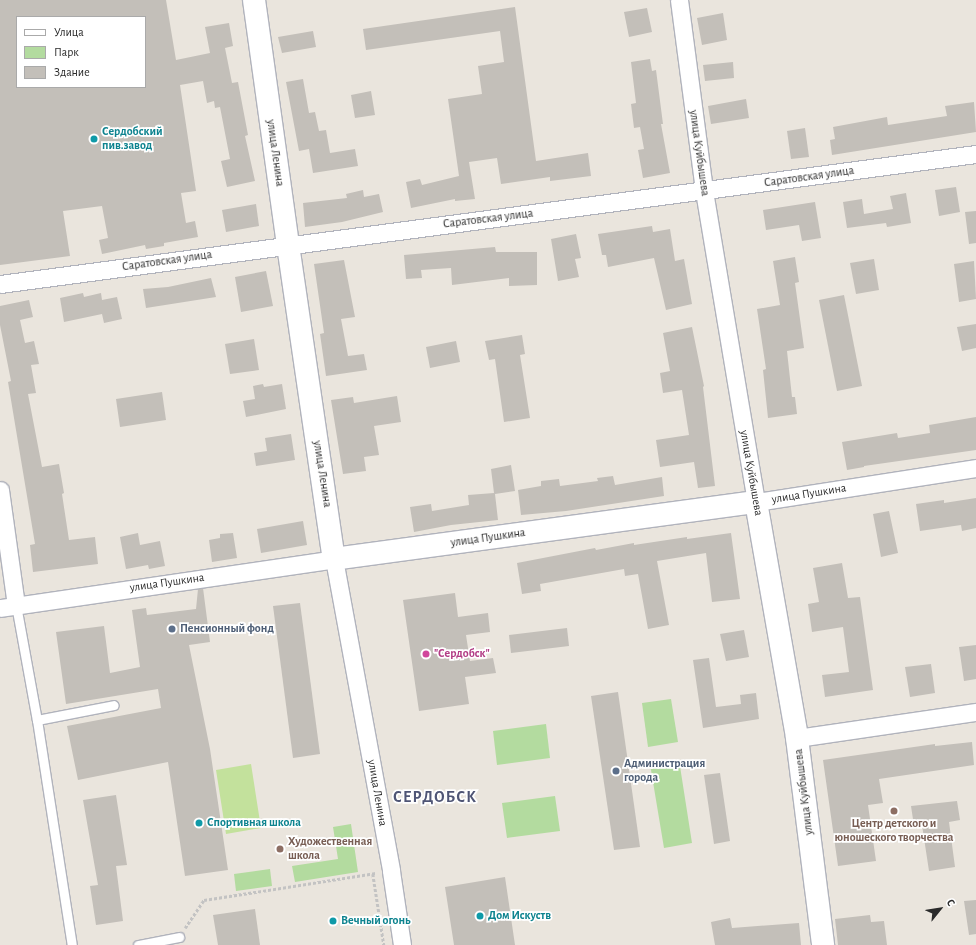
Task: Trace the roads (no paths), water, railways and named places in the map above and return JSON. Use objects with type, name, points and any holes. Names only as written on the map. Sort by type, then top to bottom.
[{"type":"street","name":"улица Ленина","points":[[254,0],[334,559],[391,871],[402,945]]},
{"type":"street","name":"улица Куйбышева","points":[[679,0],[704,191],[797,738],[823,945]]},
{"type":"street","name":"Саратовская улица","points":[[0,284],[976,154]]},
{"type":"street","name":"улица Пушкина","points":[[8,607],[334,559],[756,502],[976,468]]},
{"type":"street","points":[[0,490],[8,607]]},
{"type":"street","points":[[797,738],[976,712]]},
{"type":"lane","points":[[8,607],[37,720],[72,945]]},
{"type":"lane","points":[[37,720],[114,705]]},
{"type":"lane","points":[[138,945],[179,937]]},
{"type":"place","name":"Сердобский пив.завод","points":[[94,139]]},
{"type":"place","name":"Пенсионный фонд","points":[[172,629]]},
{"type":"place","name":"\"Сердобск\"","points":[[426,654]]},
{"type":"place","name":"Администрация города","points":[[616,771]]},
{"type":"place","name":"Центр детского и юношеского творчества","points":[[894,811]]},
{"type":"place","name":"Спортивная школа","points":[[199,823]]},
{"type":"place","name":"Художественная школа","points":[[280,849]]},
{"type":"place","name":"Дом Искуств","points":[[480,916]]},
{"type":"place","name":"Вечный огонь","points":[[333,921]]},
{"type":"district","name":"СЕРДОБСК","points":[[435,797]]}]
